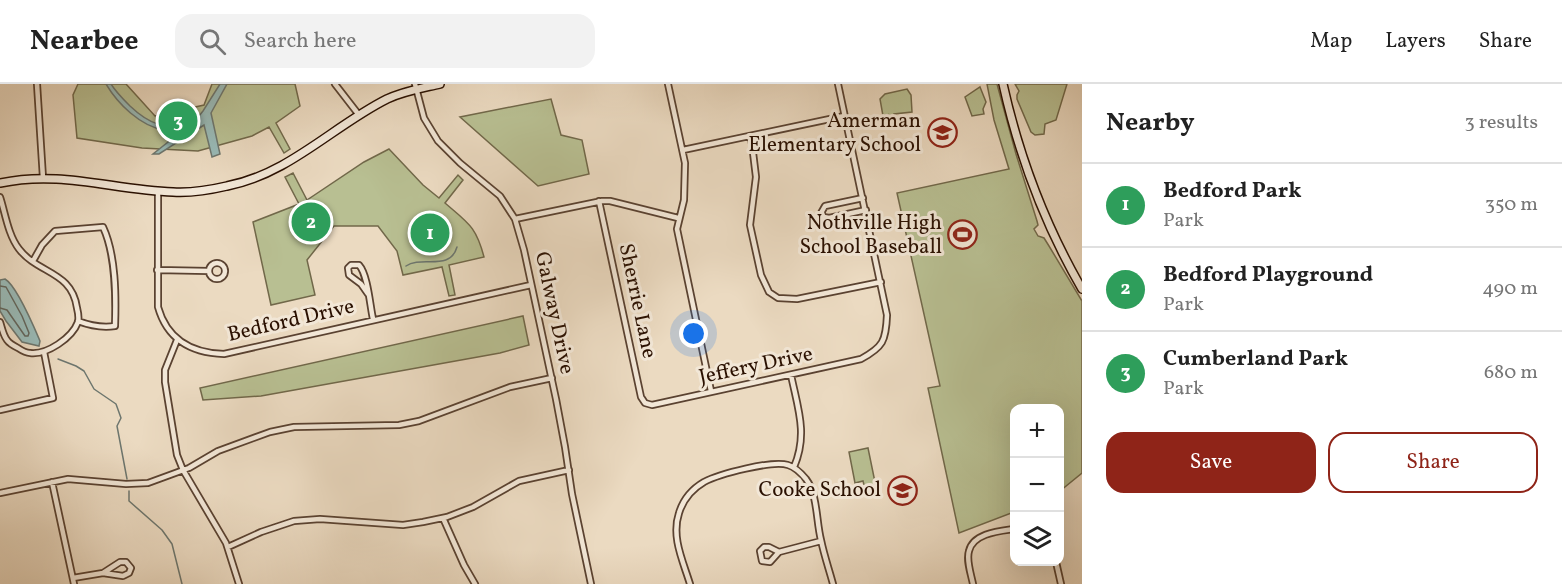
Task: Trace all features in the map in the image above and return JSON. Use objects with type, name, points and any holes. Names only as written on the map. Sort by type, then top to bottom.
[{"type":"street","points":[[37,84],[43,178]]},
{"type":"street","points":[[335,84],[359,115]]},
{"type":"street","points":[[0,183],[43,178],[74,178],[158,191],[199,191],[230,186],[288,163],[388,98],[416,86],[440,84]]},
{"type":"street","points":[[669,84],[684,150],[686,181],[677,229],[711,392]]},
{"type":"street","points":[[751,136],[756,177],[750,225],[761,275],[768,292],[778,298],[796,299],[881,282],[838,84]]},
{"type":"street","points":[[1003,84],[1031,180],[1052,231],[1082,289]]},
{"type":"street","name":"Galway Drive","points":[[416,86],[424,118],[438,141],[460,164],[500,196],[515,219],[552,378],[577,525],[591,584]]},
{"type":"street","points":[[684,150],[844,116]]},
{"type":"street","points":[[158,191],[156,297],[159,313],[177,340],[165,370],[177,455],[183,470],[228,547],[239,584]]},
{"type":"street","points":[[0,197],[17,246],[33,261],[64,281],[74,292],[78,321],[60,343],[44,352],[30,353],[10,343],[0,322]]},
{"type":"street","points":[[863,198],[825,206],[822,214],[829,218],[866,210]]},
{"type":"street","points":[[515,219],[599,201],[610,201],[678,218]]},
{"type":"street","name":"Sherrie Lane","points":[[599,201],[640,397],[647,405]]},
{"type":"street","points":[[33,261],[42,245],[56,231],[103,227],[110,242],[116,326],[106,328],[90,326],[78,321]]},
{"type":"street","points":[[368,294],[361,284],[349,275],[348,268],[351,265],[359,265],[362,268],[368,294],[373,320]]},
{"type":"street","points":[[157,270],[209,271]]},
{"type":"street","name":"Jeffery Drive","points":[[647,405],[854,361],[870,354],[882,344],[886,331],[887,315],[881,282]]},
{"type":"street","name":"Bedford Drive","points":[[177,340],[199,351],[224,354],[531,285]]},
{"type":"street","points":[[0,410],[53,398],[44,352]]},
{"type":"street","points":[[791,375],[803,437],[800,454],[794,467]]},
{"type":"street","points":[[0,493],[77,479],[126,484],[148,483],[270,432],[294,428],[399,425],[419,421],[510,387],[552,378]]},
{"type":"street","points":[[690,584],[676,535],[679,513],[687,497],[701,484],[767,464],[786,464],[794,467],[804,476],[811,488],[821,541],[834,584]]},
{"type":"street","points":[[228,547],[261,532],[294,521],[320,519],[403,525],[443,518],[473,507],[519,481],[569,470]]},
{"type":"street","points":[[52,482],[73,581],[103,573],[120,562],[126,562],[131,568],[129,573],[123,576],[103,573]]},
{"type":"street","points":[[443,518],[464,565],[476,584]]},
{"type":"street","points":[[973,584],[968,558],[970,547],[978,539],[992,532],[1010,530]]},
{"type":"street","points":[[779,552],[821,541]]},
{"type":"street","points":[[1057,566],[1061,584]]},
{"type":"green space","points":[[78,84],[126,84],[155,116],[204,105],[212,84],[295,84],[300,106],[276,123],[290,149],[284,153],[269,127],[252,136],[198,151],[142,148],[77,138],[73,95]]},
{"type":"green space","points":[[987,84],[997,84],[1037,221],[1038,225],[1034,229],[1038,236],[1044,238],[1082,301],[1082,473],[1064,488],[1064,404],[1010,404],[1010,514],[959,533],[928,388],[940,386],[897,193],[1009,169],[994,120]]},
{"type":"green space","points":[[1015,84],[1067,84],[1056,120],[1045,124],[1044,134],[1035,135],[1031,132],[1017,99],[1019,91]]},
{"type":"green space","points":[[980,87],[986,102],[983,109],[984,114],[972,116],[965,97]]},
{"type":"green space","points":[[907,89],[911,95],[912,112],[894,114],[896,127],[889,129],[885,117],[887,115],[883,116],[880,99],[885,94]]},
{"type":"green space","points":[[551,99],[561,135],[582,140],[589,174],[538,186],[460,117]]},
{"type":"green space","points":[[389,149],[423,185],[439,198],[458,175],[463,180],[445,203],[470,226],[478,238],[484,257],[449,265],[455,295],[449,296],[442,267],[403,275],[397,251],[378,226],[334,226],[307,260],[315,295],[271,305],[253,222],[299,204],[285,177],[293,173],[307,200],[364,162]]},
{"type":"green space","points":[[523,316],[529,345],[500,353],[261,396],[203,400],[200,388]]},
{"type":"green space","points":[[868,448],[876,487],[865,489],[863,481],[855,483],[849,452]]},
{"type":"water","points":[[106,84],[111,84],[130,106],[151,121],[165,126],[191,126],[220,84],[227,84],[211,113],[220,154],[212,157],[204,125],[159,154],[153,154],[182,131],[168,131],[146,124],[123,106]]},
{"type":"water","points":[[5,279],[25,307],[40,341],[39,346],[22,342],[0,311],[0,280]]},
{"type":"waterway","points":[[406,266],[412,263],[448,259],[457,247]]},
{"type":"waterway","points":[[58,359],[84,371],[94,389],[116,404],[121,418],[117,426],[127,479]]},
{"type":"waterway","points":[[129,491],[129,501],[162,530],[172,544],[182,584]]},
{"type":"place","name":"Cumberland Park","points":[[178,121]]},
{"type":"place","name":"Amerman Elementary School","points":[[942,133]]},
{"type":"place","name":"Bedford Playground","points":[[311,222]]},
{"type":"place","name":"Bedford Park","points":[[430,233]]},
{"type":"place","name":"Nothville High School Baseball","points":[[963,235]]},
{"type":"place","name":"Cooke School","points":[[902,490]]}]
